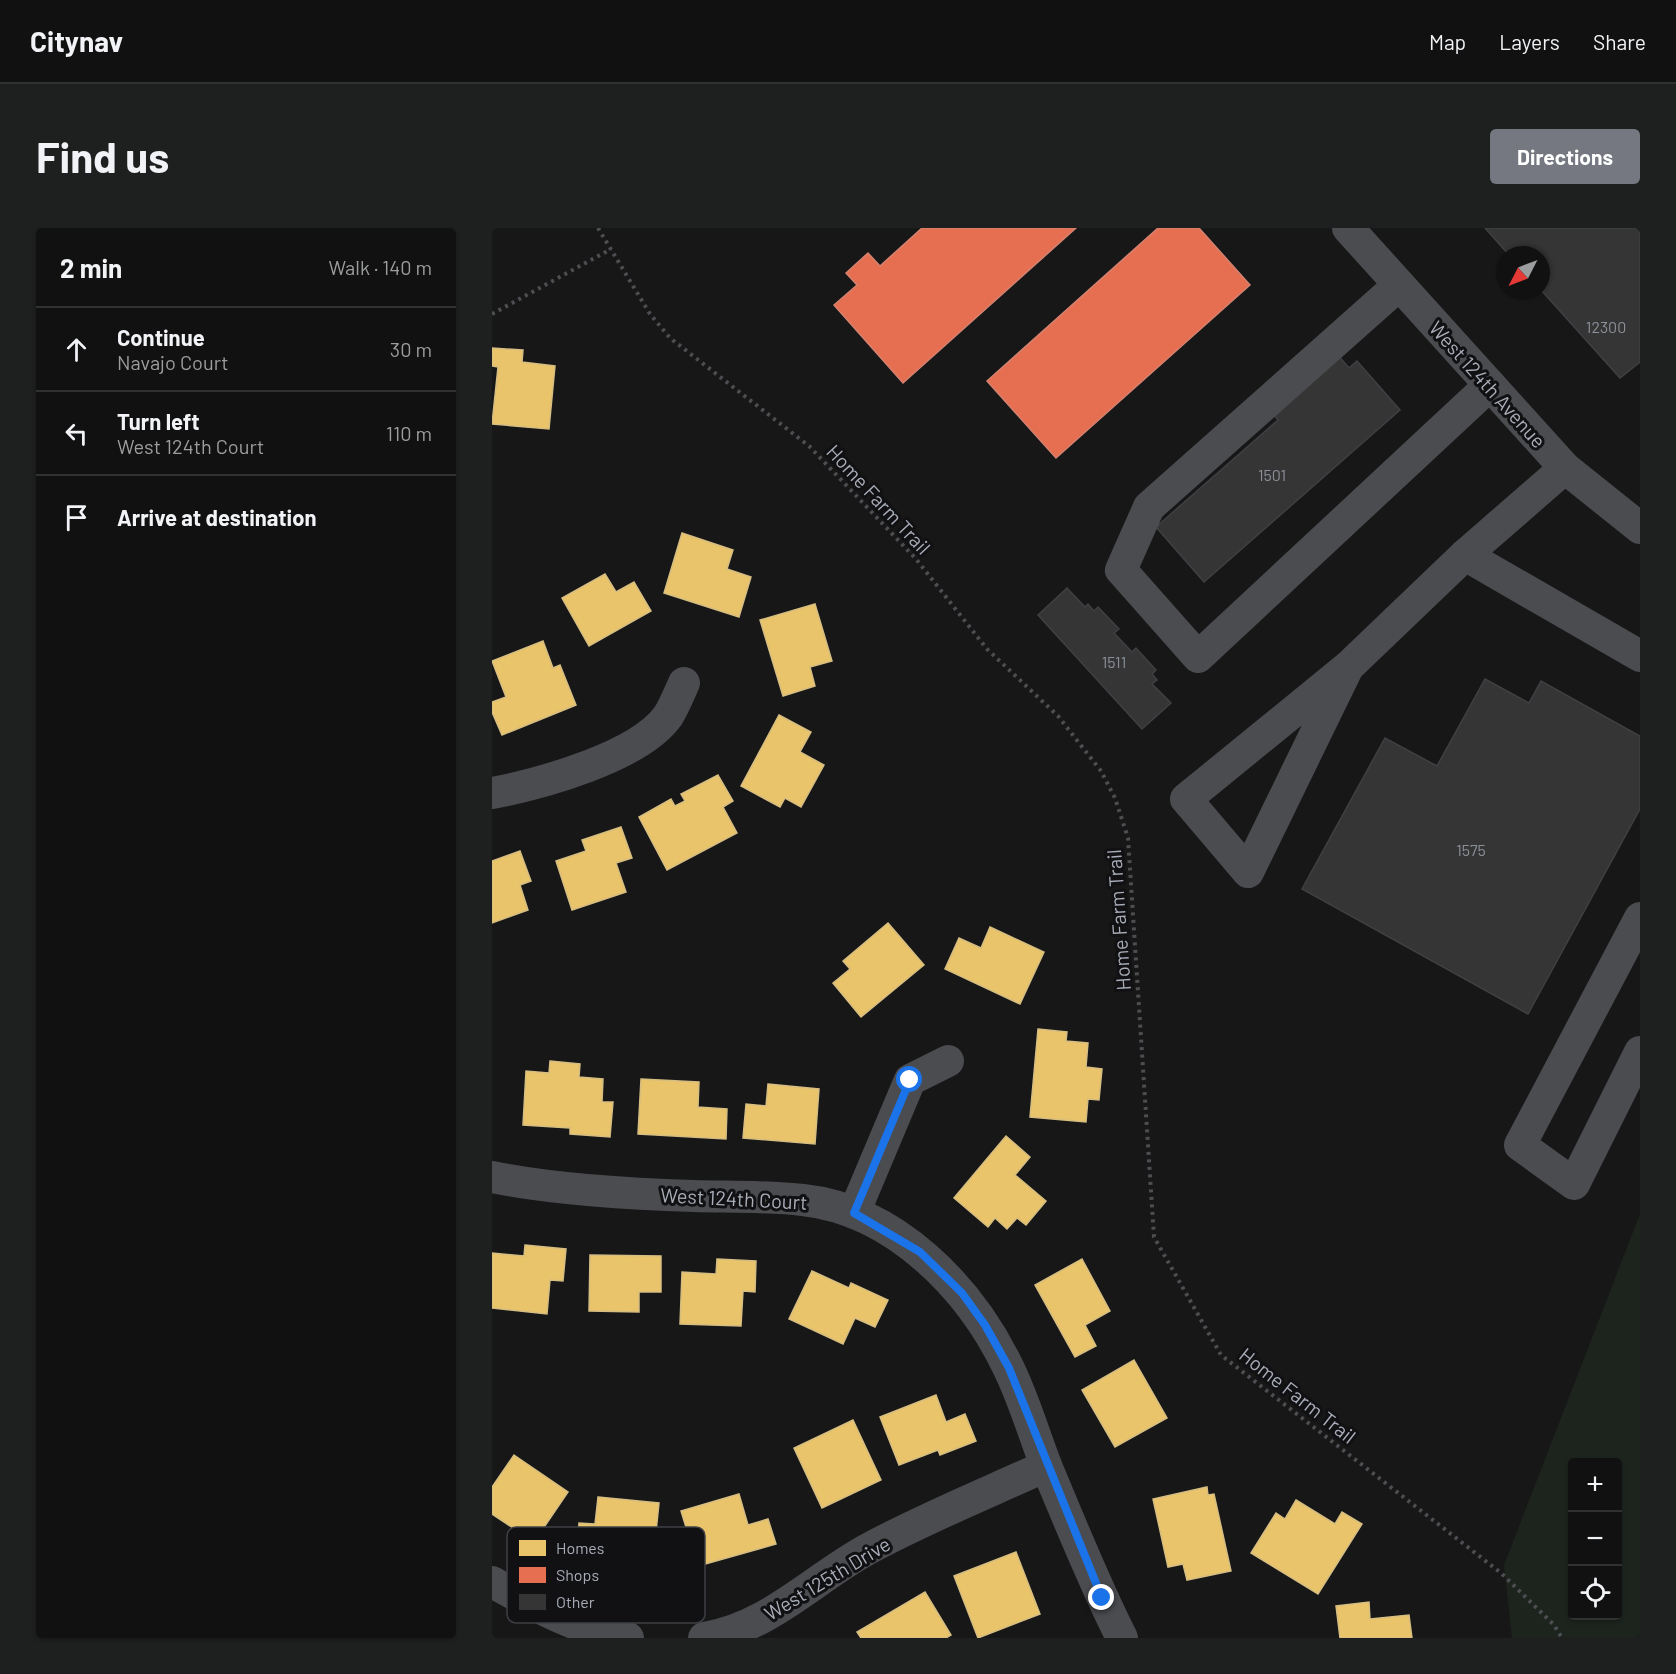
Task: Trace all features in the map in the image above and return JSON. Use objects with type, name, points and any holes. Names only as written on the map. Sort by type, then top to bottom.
[{"type":"street","name":"West 124th Avenue","points":[[1348,228],[1565,468],[1640,528]]},
{"type":"street","points":[[1399,285],[1149,507],[1121,570],[1198,657],[1490,385]]},
{"type":"street","points":[[1348,667],[1248,872],[1186,799],[1348,667],[1465,555],[1565,468]]},
{"type":"street","points":[[1465,555],[1640,656]]},
{"type":"street","points":[[492,793],[566,774],[636,744],[668,717],[684,683]]},
{"type":"street","points":[[1640,918],[1520,1145],[1574,1184],[1640,1052]]},
{"type":"street","points":[[854,1213],[910,1080],[948,1061]]},
{"type":"street","name":"West 124th Court","points":[[492,1177],[530,1184],[691,1196],[806,1200],[854,1213],[920,1252],[962,1293],[985,1325],[1009,1368],[1046,1466],[1102,1598],[1122,1638]]},
{"type":"street","name":"West 125th Drive","points":[[704,1638],[752,1623],[801,1595],[867,1550],[1046,1466]]},
{"type":"street","points":[[492,1582],[507,1590]]},
{"type":"street","points":[[570,1623],[604,1634],[628,1638]]},
{"type":"path","name":"Home Farm Trail","points":[[598,228],[650,314],[670,338],[809,446],[916,560],[987,649],[1058,716],[1101,771],[1115,798],[1128,838],[1154,1238],[1221,1355],[1501,1574],[1554,1625],[1562,1638]]},
{"type":"path","points":[[492,314],[611,249]]},
{"type":"shaded area","points":[[1640,1214],[1640,1638],[1512,1638],[1504,1565]]},
{"type":"building: Homes","points":[[492,348],[523,350],[522,362],[555,366],[549,429],[492,424],[498,367],[492,366]]},
{"type":"building: Homes","points":[[682,533],[733,550],[727,569],[751,577],[739,617],[664,593]]},
{"type":"building: Homes","points":[[605,574],[616,592],[634,582],[651,611],[589,646],[562,598]]},
{"type":"building: Homes","points":[[815,604],[832,661],[810,667],[815,686],[783,696],[760,620]]},
{"type":"building: Homes","points":[[543,641],[553,668],[560,665],[576,705],[502,735],[492,712],[492,702],[506,697],[492,661]]},
{"type":"building: Homes","points":[[779,715],[811,732],[800,752],[824,765],[801,807],[785,798],[780,807],[741,786]]},
{"type":"building: Homes","points":[[718,775],[733,801],[723,807],[737,833],[667,870],[639,817],[671,799],[675,806],[685,801],[681,794]]},
{"type":"building: Homes","points":[[621,827],[632,858],[616,863],[626,892],[572,910],[556,861],[586,851],[582,840]]},
{"type":"building: Homes","points":[[520,851],[531,881],[520,885],[528,910],[492,923],[492,861]]},
{"type":"building: Homes","points":[[888,923],[924,965],[861,1017],[833,983],[850,969],[843,961]]},
{"type":"building: Homes","points":[[990,927],[1044,952],[1020,1004],[945,969],[959,938],[981,948]]},
{"type":"building: Homes","points":[[1038,1029],[1067,1032],[1066,1041],[1088,1043],[1086,1067],[1102,1069],[1099,1100],[1088,1099],[1086,1122],[1030,1117]]},
{"type":"building: Homes","points":[[550,1061],[580,1064],[579,1077],[603,1079],[602,1102],[613,1102],[610,1137],[570,1134],[570,1128],[523,1125],[526,1071],[549,1073]]},
{"type":"building: Homes","points":[[641,1079],[699,1082],[698,1107],[727,1109],[726,1139],[638,1134]]},
{"type":"building: Homes","points":[[768,1084],[819,1089],[815,1144],[743,1138],[746,1104],[766,1106]]},
{"type":"building: Homes","points":[[1006,1136],[1030,1157],[1015,1175],[1046,1201],[1026,1225],[1017,1218],[1007,1229],[995,1218],[988,1227],[954,1198]]},
{"type":"building: Homes","points":[[525,1245],[566,1249],[563,1281],[550,1280],[547,1314],[492,1308],[492,1253],[524,1256]]},
{"type":"building: Homes","points":[[590,1255],[661,1256],[661,1292],[639,1292],[639,1312],[589,1311]]},
{"type":"building: Homes","points":[[717,1259],[756,1261],[755,1292],[743,1291],[741,1326],[680,1324],[682,1272],[716,1274]]},
{"type":"building: Homes","points":[[1082,1259],[1110,1311],[1085,1325],[1096,1346],[1075,1357],[1035,1285]]},
{"type":"building: Homes","points":[[812,1271],[849,1288],[851,1283],[888,1300],[875,1327],[855,1318],[843,1344],[789,1319]]},
{"type":"building: Homes","points":[[1134,1360],[1167,1418],[1115,1447],[1082,1390]]},
{"type":"building: Homes","points":[[936,1395],[946,1422],[965,1414],[976,1441],[940,1455],[938,1450],[899,1465],[880,1417]]},
{"type":"building: Homes","points":[[853,1420],[881,1480],[822,1508],[794,1448]]},
{"type":"building: Homes","points":[[514,1455],[568,1492],[544,1527],[512,1527],[492,1514],[492,1487]]},
{"type":"building: Homes","points":[[1207,1487],[1208,1495],[1214,1494],[1231,1571],[1187,1580],[1183,1564],[1168,1567],[1153,1499]]},
{"type":"building: Homes","points":[[739,1494],[748,1525],[768,1519],[776,1544],[705,1564],[705,1527],[686,1527],[681,1511]]},
{"type":"building: Homes","points":[[598,1497],[659,1503],[657,1527],[579,1527],[579,1523],[595,1524]]},
{"type":"building: Homes","points":[[1296,1500],[1335,1524],[1342,1512],[1362,1524],[1318,1594],[1251,1553],[1276,1513],[1285,1519]]},
{"type":"building: Homes","points":[[1016,1552],[1040,1614],[978,1638],[954,1576]]},
{"type":"building: Homes","points":[[925,1592],[951,1635],[946,1638],[861,1638],[857,1632]]},
{"type":"building: Homes","points":[[1369,1602],[1370,1619],[1409,1615],[1412,1638],[1340,1638],[1336,1606]]},
{"type":"building: Shops","points":[[922,228],[1076,228],[903,383],[834,305],[857,285],[846,273],[868,253],[880,266]]},
{"type":"building: Shops","points":[[1158,228],[1199,228],[1250,285],[1056,458],[987,381]]},
{"type":"building: Other","points":[[1485,228],[1640,228],[1640,362],[1620,378],[1550,300],[1550,246],[1501,246]]},
{"type":"building: Other","points":[[1337,354],[1349,368],[1357,361],[1400,410],[1204,582],[1156,527],[1278,420],[1271,411]]},
{"type":"building: Other","points":[[1067,588],[1085,607],[1088,604],[1094,611],[1098,607],[1119,629],[1114,633],[1132,652],[1136,648],[1156,670],[1152,674],[1157,680],[1152,684],[1171,703],[1142,729],[1038,615]]},
{"type":"building: Other","points":[[1485,679],[1529,703],[1541,681],[1640,736],[1640,809],[1528,1014],[1302,889],[1385,738],[1437,766]]},
{"type":"route","points":[[910,1080],[854,1213],[920,1252],[962,1293],[985,1325],[1009,1368],[1046,1466],[1102,1598]]}]
